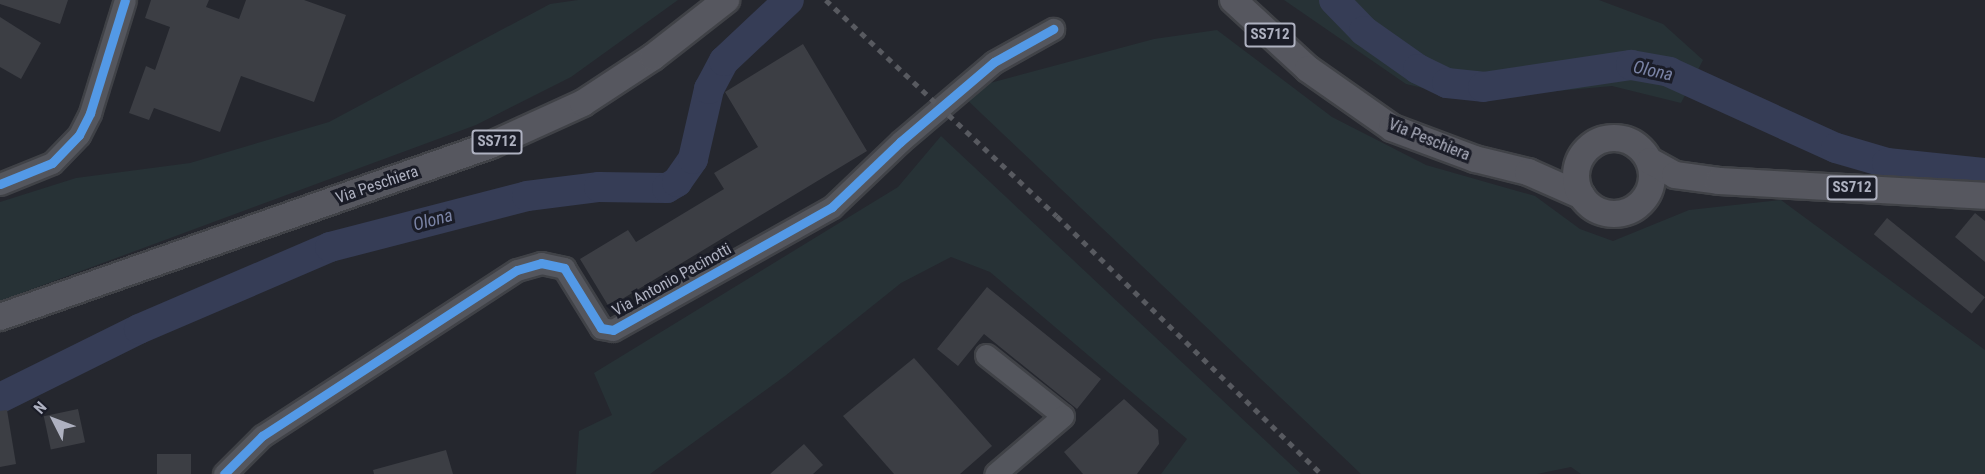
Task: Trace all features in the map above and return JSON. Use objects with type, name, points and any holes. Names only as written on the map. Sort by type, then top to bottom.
[{"type":"main road","name":"Via Peschiera","points":[[0,317],[491,145],[583,103],[652,57],[726,0]]},
{"type":"main road","name":"Via Peschiera","points":[[1233,0],[1308,69],[1392,128],[1474,159],[1528,172],[1582,196],[1600,212],[1612,214],[1636,208],[1675,188],[1719,181]]},
{"type":"main road","name":"Via Peschiera","points":[[1528,172],[1582,155],[1597,142],[1624,139],[1643,150],[1650,161],[1675,175],[1719,181],[1985,196]]},
{"type":"main road","points":[[1582,155],[1576,175],[1582,196]]},
{"type":"main road","points":[[1636,208],[1651,187],[1650,161]]},
{"type":"street","points":[[0,184],[41,169],[71,146],[85,125],[125,0]]},
{"type":"street","name":"Via Antonio Pacinotti","points":[[224,474],[262,436],[517,270],[541,263],[564,268],[601,328],[612,330],[832,207],[900,142],[994,63],[1053,29]]},
{"type":"street","points":[[986,355],[1063,416],[995,474]]},
{"type":"shaded area","points":[[578,0],[678,0],[571,77],[476,125],[0,301],[0,202],[76,178],[190,163],[329,122],[550,4]]},
{"type":"shaded area","points":[[1284,0],[1599,0],[1663,24],[1703,60],[1681,103],[1612,86],[1470,99],[1406,84]]},
{"type":"shaded area","points":[[1217,30],[1332,117],[1426,165],[1535,196],[1580,229],[1613,241],[1689,210],[1781,200],[1985,350],[1985,474],[1581,474],[1571,467],[1537,474],[1361,474],[963,96],[975,87],[1154,39]]},
{"type":"shaded area","points":[[941,136],[1301,474],[1161,474],[1187,439],[990,272],[951,257],[901,283],[785,376],[650,474],[576,474],[579,431],[612,415],[594,373],[898,187]]},
{"type":"building","points":[[0,0],[68,0],[60,24],[0,4]]},
{"type":"building","points":[[151,0],[209,0],[206,7],[239,19],[246,0],[304,0],[346,15],[314,102],[241,76],[220,132],[154,108],[149,120],[129,113],[146,66],[155,70],[170,27],[145,18]]},
{"type":"building","points":[[0,17],[41,43],[21,79],[0,67]]},
{"type":"building","points":[[803,44],[867,151],[609,307],[580,259],[628,230],[636,242],[724,189],[714,173],[758,147],[725,92]]},
{"type":"building","points":[[1975,213],[1985,221],[1985,262],[1955,237]]},
{"type":"building","points":[[1887,218],[1985,297],[1972,314],[1874,234]]},
{"type":"building","points":[[987,287],[1101,379],[1077,409],[984,334],[958,366],[937,349]]},
{"type":"building","points":[[914,358],[992,446],[960,474],[894,474],[843,416]]},
{"type":"building","points":[[1124,399],[1158,430],[1159,444],[1137,474],[1083,474],[1064,452]]},
{"type":"building","points":[[78,409],[85,442],[51,450],[44,416]]},
{"type":"building","points":[[7,410],[16,464],[0,467],[0,411]]},
{"type":"building","points":[[804,444],[823,465],[813,474],[770,474]]},
{"type":"building","points":[[446,450],[453,474],[374,474],[373,470]]},
{"type":"building","points":[[157,454],[191,454],[191,474],[157,474]]},
{"type":"waterway","name":"Olona","points":[[0,398],[139,329],[330,247],[527,196],[599,187],[667,188],[677,182],[693,159],[709,89],[724,61],[789,0]]},
{"type":"waterway","name":"Olona","points":[[1334,0],[1364,31],[1418,69],[1447,83],[1483,87],[1631,65],[1669,72],[1836,148],[1887,163],[1985,173]]},
{"type":"railway","points":[[826,0],[1057,216],[1321,474]]},
{"type":"cycle path","points":[[0,184],[52,163],[79,135],[90,113],[125,0]]},
{"type":"cycle path","points":[[224,474],[262,436],[517,270],[541,263],[564,268],[601,328],[613,330],[832,207],[900,142],[994,62],[1053,29]]}]
